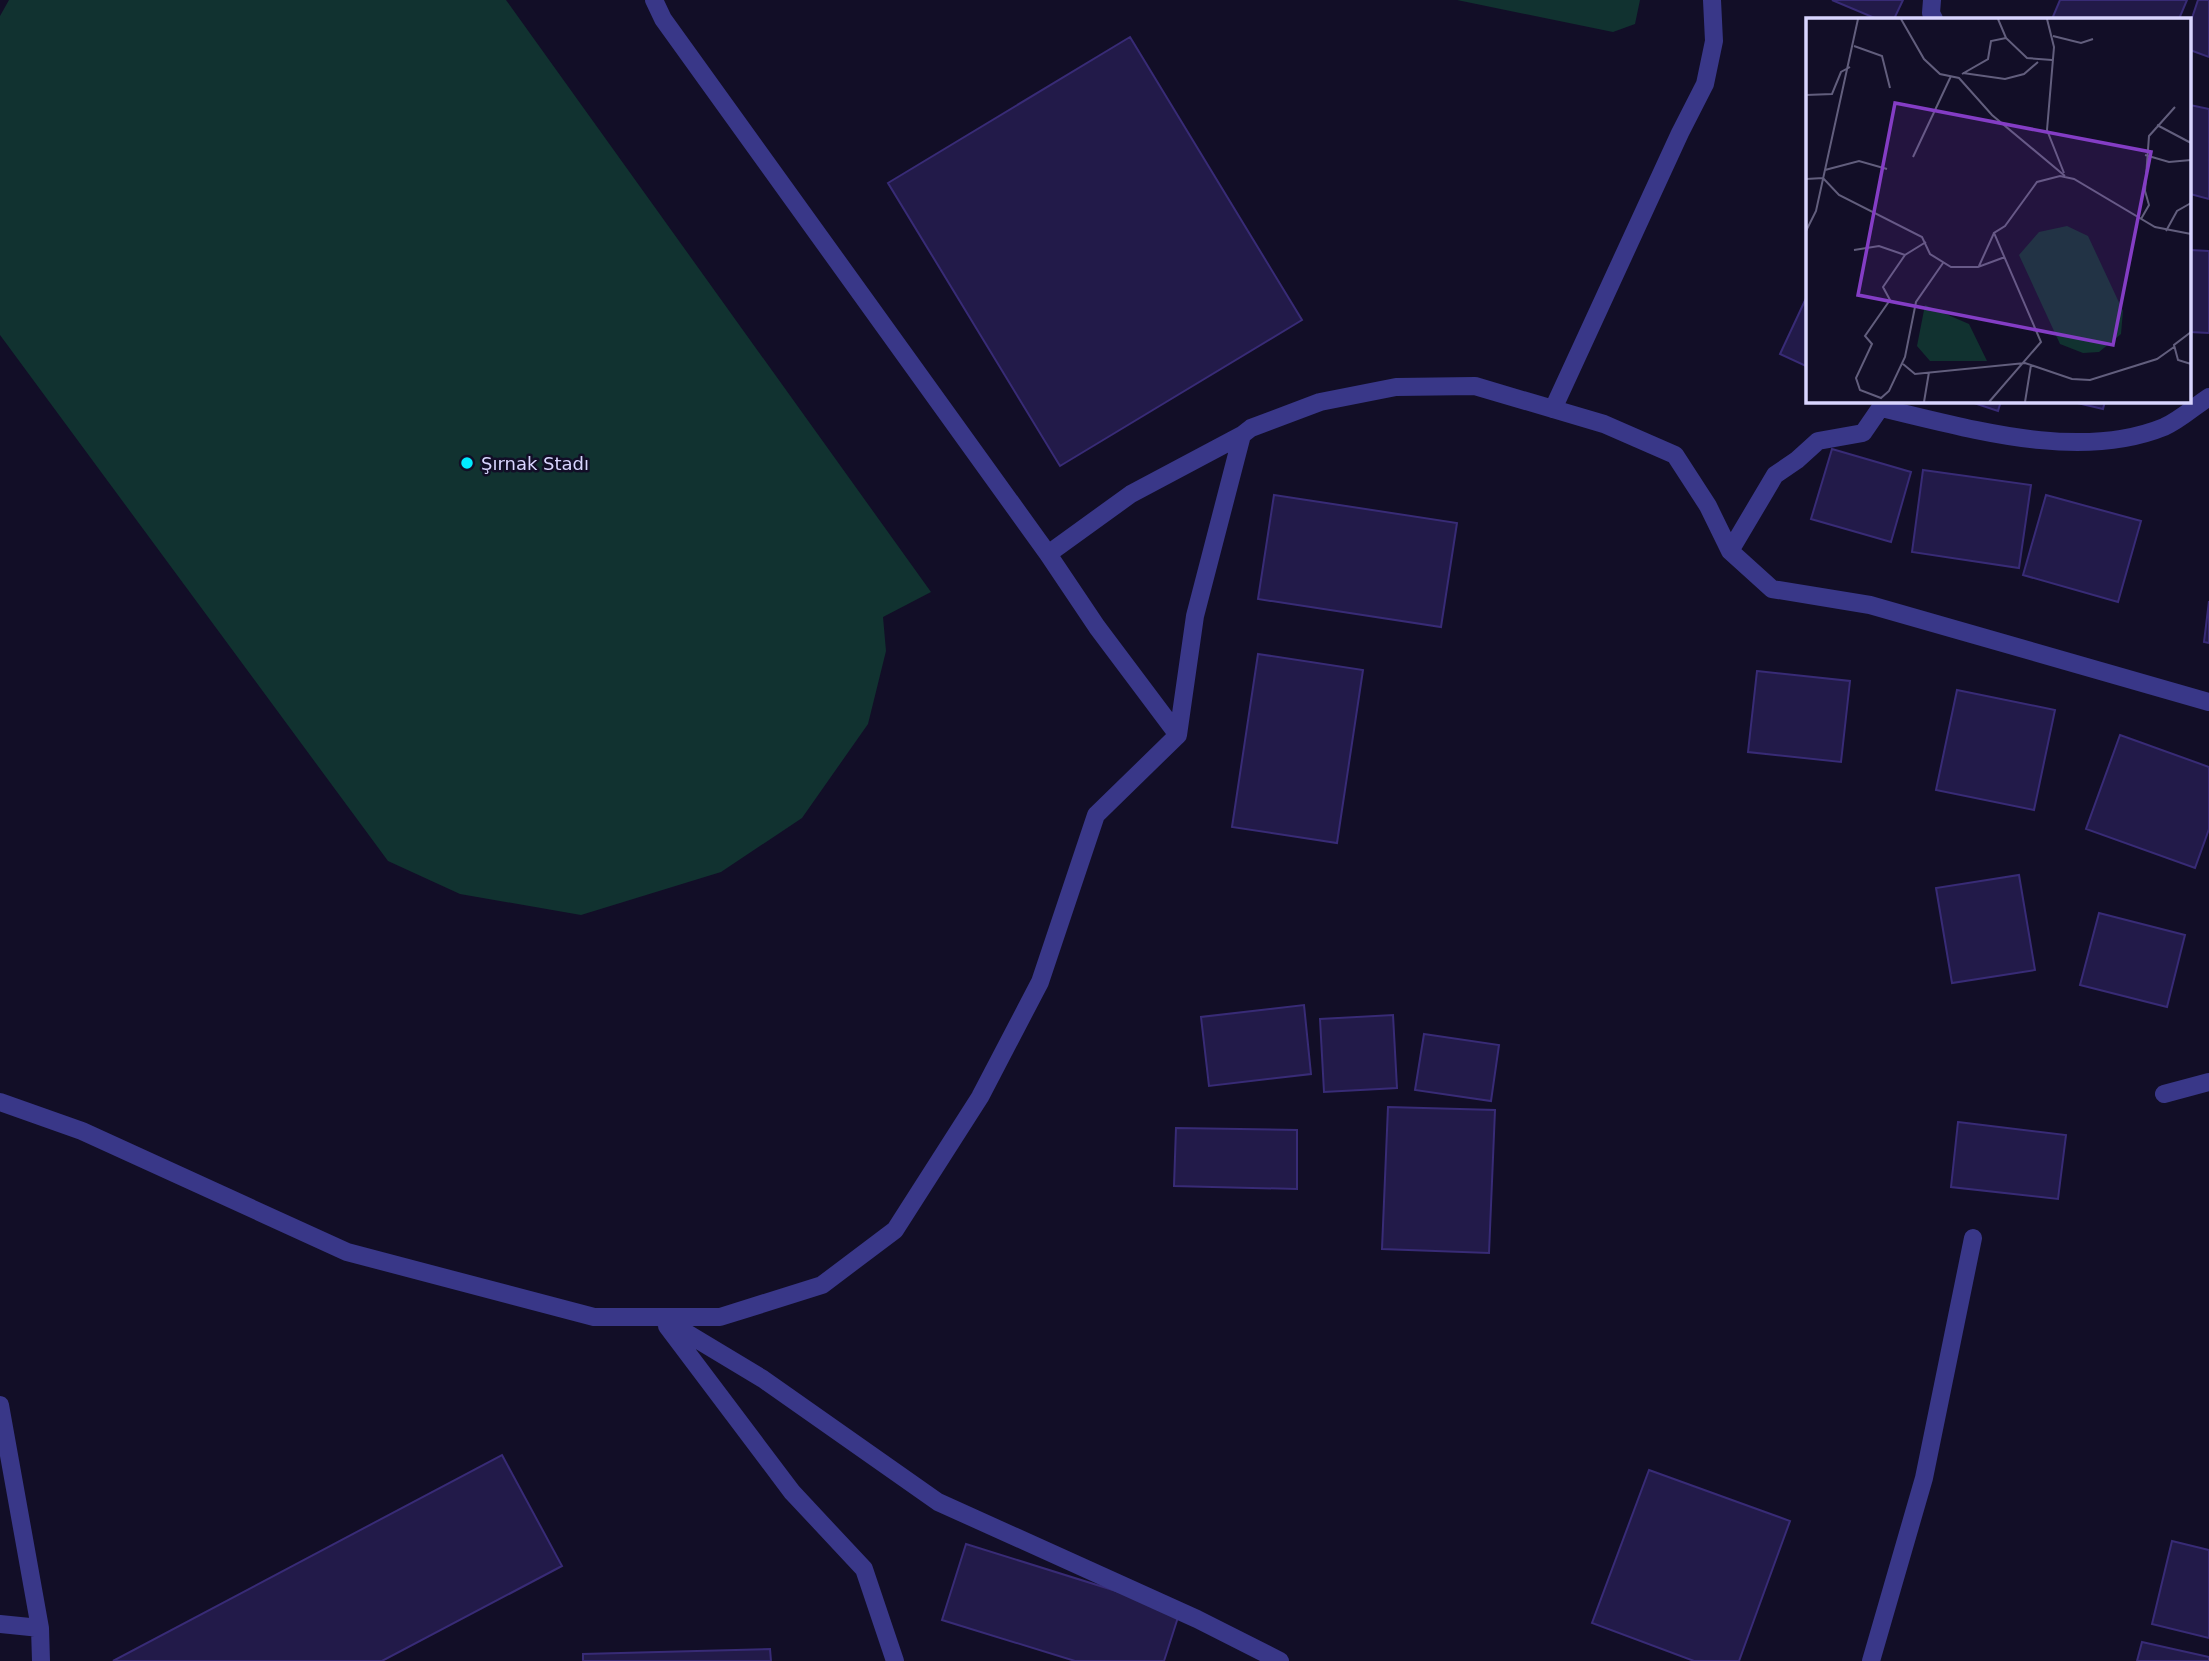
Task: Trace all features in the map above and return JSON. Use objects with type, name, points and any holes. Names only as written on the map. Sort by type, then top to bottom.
[{"type":"street","points":[[654,0],[663,19],[1048,554],[1097,627],[1178,735]]},
{"type":"street","points":[[1553,409],[1680,132],[1705,84],[1714,41],[1712,0]]},
{"type":"street","points":[[1932,0],[1934,18]]},
{"type":"street","points":[[1048,554],[1131,494],[1251,428],[1320,402],[1396,387],[1475,386],[1604,424],[1675,455],[1708,506],[1730,551],[1772,589],[1870,606],[2209,702]]},
{"type":"street","points":[[1730,551],[1775,475],[1818,441],[1863,433],[1883,405],[1984,431],[2052,440],[2111,441],[2166,426],[2209,397]]},
{"type":"street","points":[[0,1102],[82,1131],[346,1252],[594,1317],[720,1317],[821,1285],[895,1230],[980,1097],[1040,982],[1096,815],[1178,735],[1195,616],[1242,435]]},
{"type":"street","points":[[2164,1094],[2209,1082]]},
{"type":"street","points":[[1871,1661],[1924,1478],[1973,1238]]},
{"type":"street","points":[[660,1317],[792,1492],[864,1569],[895,1661]]},
{"type":"street","points":[[660,1317],[763,1379],[938,1502],[1197,1619],[1280,1661]]},
{"type":"street","points":[[0,1405],[40,1628],[41,1661]]},
{"type":"street","points":[[0,1624],[40,1628]]},
{"type":"green space","name":"Şırnak Stadı","points":[[9,0],[506,0],[931,592],[883,617],[886,651],[868,724],[802,818],[721,872],[581,915],[460,894],[388,861],[0,335],[0,16]]},
{"type":"green space","points":[[1457,0],[1640,0],[1635,24],[1613,32]]},
{"type":"building","points":[[1832,0],[1903,0],[1894,18],[1875,18]]},
{"type":"building","points":[[2060,0],[2187,0],[2179,18],[2052,18]]},
{"type":"building","points":[[2198,0],[2209,0],[2209,57],[2192,51],[2192,18]]},
{"type":"building","points":[[1130,37],[1302,320],[1060,466],[888,183]]},
{"type":"building","points":[[2192,105],[2209,109],[2209,199],[2192,195]]},
{"type":"building","points":[[2192,250],[2209,251],[2209,333],[2192,332]]},
{"type":"building","points":[[1806,298],[1806,366],[1780,354]]},
{"type":"building","points":[[1971,402],[2001,402],[1998,411]]},
{"type":"building","points":[[2073,402],[2105,402],[2103,409]]},
{"type":"building","points":[[1832,449],[1911,472],[1891,542],[1811,519]]},
{"type":"building","points":[[1923,470],[2031,485],[2019,568],[1912,552]]},
{"type":"building","points":[[1274,495],[1457,523],[1441,627],[1258,599]]},
{"type":"building","points":[[2046,495],[2141,521],[2118,602],[2023,575]]},
{"type":"building","points":[[2209,601],[2209,643],[2204,642]]},
{"type":"building","points":[[1258,654],[1363,670],[1337,843],[1232,827]]},
{"type":"building","points":[[1757,671],[1850,681],[1841,762],[1748,752]]},
{"type":"building","points":[[1957,690],[2055,710],[2034,810],[1936,790]]},
{"type":"building","points":[[2120,735],[2209,767],[2209,829],[2195,868],[2086,829]]},
{"type":"building","points":[[2019,875],[2035,970],[1952,983],[1936,888]]},
{"type":"building","points":[[2099,913],[2185,935],[2167,1007],[2080,985]]},
{"type":"building","points":[[1304,1005],[1311,1074],[1209,1086],[1201,1017]]},
{"type":"building","points":[[1393,1015],[1397,1088],[1324,1092],[1320,1019]]},
{"type":"building","points":[[1424,1034],[1499,1045],[1491,1101],[1415,1090]]},
{"type":"building","points":[[1388,1107],[1495,1110],[1489,1253],[1382,1249]]},
{"type":"building","points":[[1958,1122],[2066,1135],[2058,1199],[1951,1187]]},
{"type":"building","points":[[1176,1128],[1297,1130],[1297,1189],[1174,1186]]},
{"type":"building","points":[[502,1455],[562,1566],[382,1661],[113,1661]]},
{"type":"building","points":[[1649,1470],[1790,1521],[1739,1661],[1694,1661],[1592,1623]]},
{"type":"building","points":[[2172,1541],[2209,1550],[2209,1638],[2152,1624]]},
{"type":"building","points":[[966,1544],[1180,1611],[1164,1661],[1075,1661],[942,1620]]},
{"type":"building","points":[[2142,1642],[2209,1657],[2209,1661],[2137,1661]]},
{"type":"building","points":[[770,1649],[771,1661],[583,1661],[583,1654]]},
{"type":"place","name":"Şırnak Stadı","points":[[467,463]]}]
